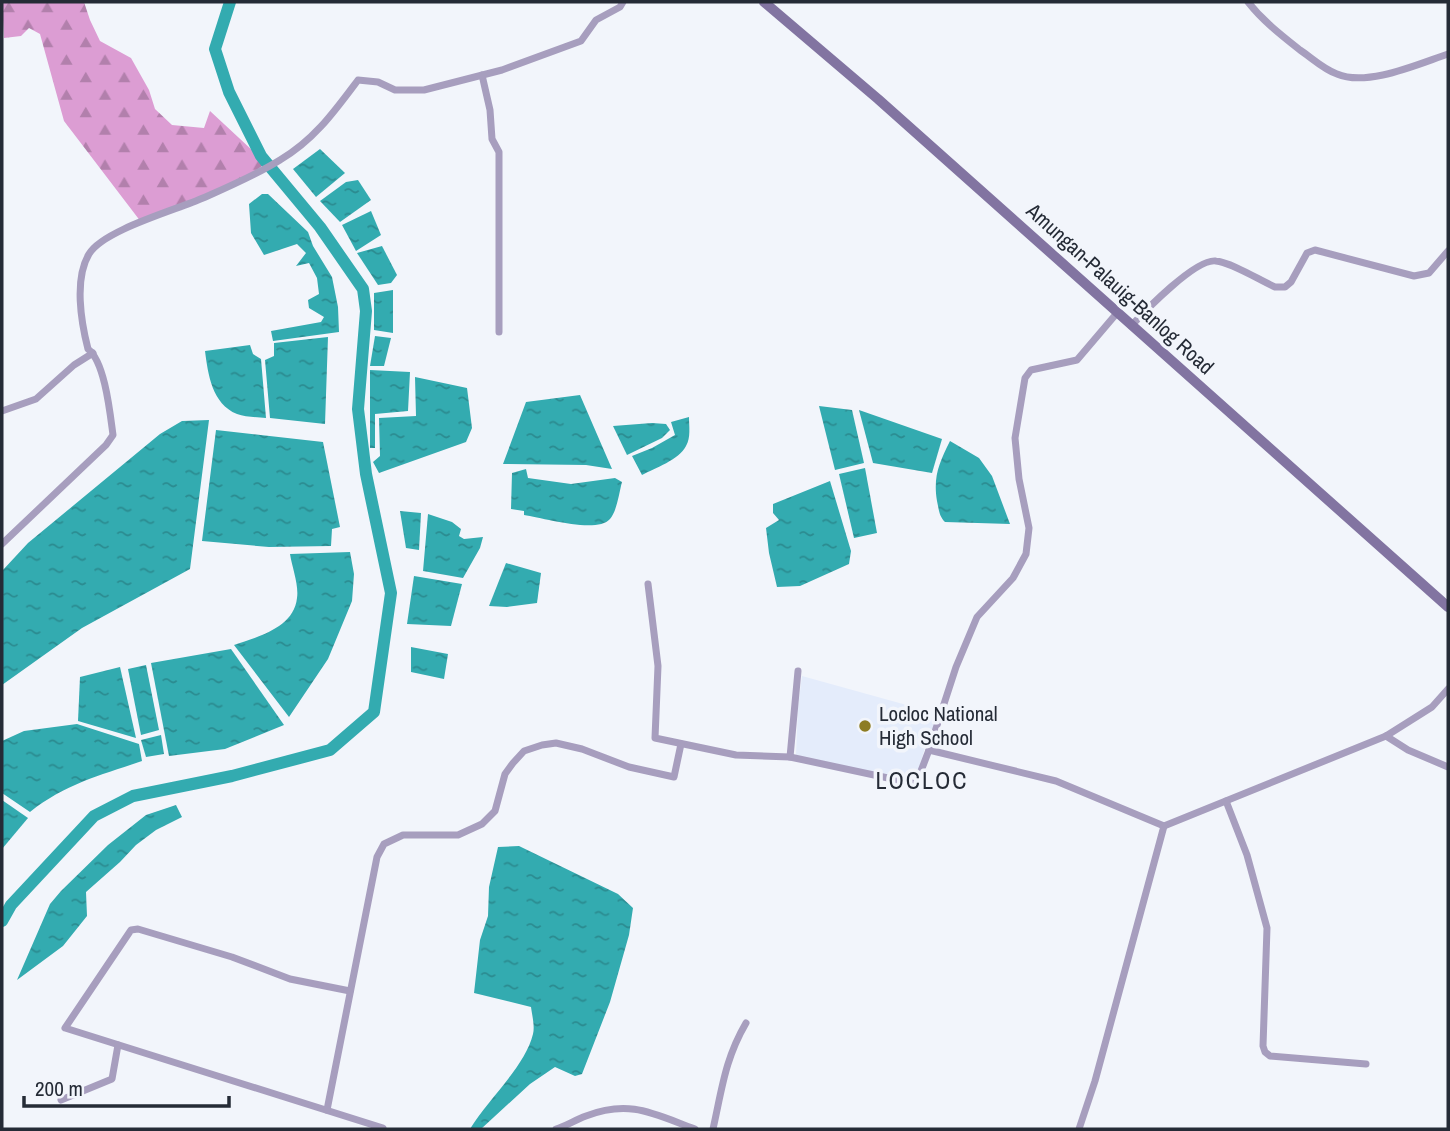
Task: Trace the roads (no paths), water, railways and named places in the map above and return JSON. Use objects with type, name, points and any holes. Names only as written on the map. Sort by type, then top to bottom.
[{"type":"main road","name":"Amungan-Palauig-Banlog Road","points":[[764,2],[896,115],[1448,607]]},
{"type":"street","points":[[2,544],[106,445],[113,435],[103,382],[93,353],[88,349],[80,312],[80,286],[87,256],[97,244],[141,222],[204,198],[281,160],[320,130],[358,80],[379,82],[395,90],[424,90],[502,70],[581,41],[596,20],[620,7],[622,2]]},
{"type":"street","points":[[1248,2],[1273,29],[1338,75],[1354,78],[1379,76],[1448,54]]},
{"type":"street","points":[[482,75],[490,110],[492,139],[499,152],[499,332]]},
{"type":"street","points":[[1131,326],[1162,294],[1206,261],[1220,262],[1275,287],[1285,287],[1307,253],[1315,250],[1414,276],[1429,273],[1448,251]]},
{"type":"street","points":[[648,584],[658,666],[655,738],[736,755],[790,757],[916,784],[956,667],[977,617],[1013,578],[1026,554],[1029,527],[1018,479],[1015,438],[1025,378],[1031,370],[1077,360],[1117,313]]},
{"type":"street","points":[[2,411],[36,399],[74,365],[93,353]]},
{"type":"street","points":[[790,757],[798,671]]},
{"type":"street","points":[[929,750],[1056,781],[1164,826],[1386,736],[1432,707],[1448,689]]},
{"type":"street","points":[[1386,736],[1395,743],[1448,767]]},
{"type":"street","points":[[327,1110],[377,857],[384,844],[403,835],[458,835],[482,824],[495,811],[505,774],[524,751],[556,743],[582,749],[629,767],[674,777],[681,744]]},
{"type":"street","points":[[1226,801],[1247,855],[1267,928],[1265,1052],[1270,1056],[1366,1064]]},
{"type":"street","points":[[1079,1129],[1095,1081],[1164,826]]},
{"type":"street","points":[[350,991],[290,979],[232,957],[138,929],[131,930],[65,1028],[383,1128]]},
{"type":"street","points":[[713,1129],[733,1045],[746,1023]]},
{"type":"street","points":[[61,1100],[112,1079],[118,1045]]},
{"type":"street","points":[[559,1129],[586,1116],[619,1108],[641,1109],[695,1129]]},
{"type":"street","points":[[667,1129],[672,1120]]},
{"type":"water","points":[[320,149],[345,173],[316,197],[293,169]]},
{"type":"water","points":[[358,180],[371,200],[340,222],[320,201],[346,182]]},
{"type":"water","points":[[262,194],[268,194],[308,232],[313,246],[332,277],[338,307],[339,332],[273,341],[271,331],[321,322],[324,317],[309,308],[308,300],[319,294],[317,278],[309,263],[296,266],[306,253],[297,244],[264,255],[251,233],[249,204]]},
{"type":"water","points":[[371,211],[381,235],[356,251],[342,225]]},
{"type":"water","points":[[382,246],[397,275],[391,283],[378,285],[357,253]]},
{"type":"water","points":[[393,290],[393,333],[374,330],[374,293]]},
{"type":"water","points":[[375,336],[391,338],[384,366],[370,366]]},
{"type":"water","points":[[328,337],[325,424],[270,418],[265,360],[274,356],[274,343]]},
{"type":"water","points":[[250,345],[253,354],[261,359],[266,418],[240,415],[229,409],[217,396],[208,369],[205,351]]},
{"type":"water","points":[[370,370],[410,372],[408,411],[375,414],[375,448],[370,448]]},
{"type":"water","points":[[415,377],[467,388],[472,428],[466,442],[379,473],[373,462],[380,456],[379,418],[416,416]]},
{"type":"water","points":[[580,395],[612,469],[586,465],[503,464],[526,402]]},
{"type":"water","points":[[819,406],[852,410],[864,463],[835,470]]},
{"type":"water","points":[[859,410],[942,439],[932,473],[873,463]]},
{"type":"water","points":[[689,417],[689,439],[683,451],[642,475],[632,456],[675,435],[671,422]]},
{"type":"water","points":[[209,420],[190,569],[82,628],[2,685],[2,571],[28,543],[160,434],[182,421]]},
{"type":"water","points":[[666,424],[670,430],[662,438],[627,455],[613,426]]},
{"type":"water","points":[[216,430],[323,442],[340,527],[332,529],[331,546],[269,547],[202,541]]},
{"type":"water","points":[[950,441],[979,458],[992,476],[1010,524],[943,520],[938,507],[936,477]]},
{"type":"water","points":[[865,468],[877,533],[854,538],[839,474]]},
{"type":"water","points":[[526,469],[528,478],[571,484],[615,478],[622,482],[612,516],[603,523],[582,525],[524,515],[524,511],[511,509],[512,473]]},
{"type":"water","points":[[830,481],[851,551],[849,564],[800,586],[777,587],[766,528],[779,520],[773,513],[773,504]]},
{"type":"water","points":[[400,511],[421,513],[419,550],[406,548]]},
{"type":"water","points":[[428,514],[452,522],[461,529],[459,536],[464,539],[483,537],[480,548],[463,578],[423,571]]},
{"type":"water","points":[[350,552],[354,574],[352,601],[328,659],[289,717],[234,645],[273,630],[289,617],[297,598],[290,554]]},
{"type":"water","points":[[506,563],[541,573],[537,603],[507,607],[489,606]]},
{"type":"water","points":[[414,576],[462,584],[451,626],[407,624]]},
{"type":"water","points":[[411,647],[448,654],[444,679],[411,672]]},
{"type":"water","points":[[231,649],[284,725],[225,749],[169,756],[151,663]]},
{"type":"water","points":[[146,665],[159,730],[141,735],[128,669]]},
{"type":"water","points":[[120,667],[136,738],[78,721],[80,677]]},
{"type":"water","points":[[77,724],[139,744],[142,761],[70,787],[30,812],[2,793],[2,741],[24,731]]},
{"type":"water","points":[[161,735],[164,754],[146,757],[141,740]]},
{"type":"water","points":[[2,800],[28,818],[2,849]]},
{"type":"water","points":[[176,805],[182,817],[156,830],[136,845],[86,892],[87,916],[63,946],[17,980],[50,904],[61,891],[108,845],[146,815]]},
{"type":"water","points":[[519,846],[618,894],[633,908],[629,935],[610,1002],[582,1074],[575,1076],[555,1067],[530,1084],[481,1129],[470,1129],[522,1059],[533,1034],[531,1007],[474,993],[480,940],[488,916],[489,887],[498,847]]},
{"type":"waterway","points":[[2,921],[11,905],[94,816],[133,796],[232,776],[330,750],[374,712],[391,593],[366,474],[358,409],[366,311],[363,289],[320,227],[261,156],[229,92],[215,49],[230,2]]},
{"type":"place","name":"Locloc National High School","points":[[865,726]]},
{"type":"district","name":"LOCLOC","points":[[922,781]]}]
